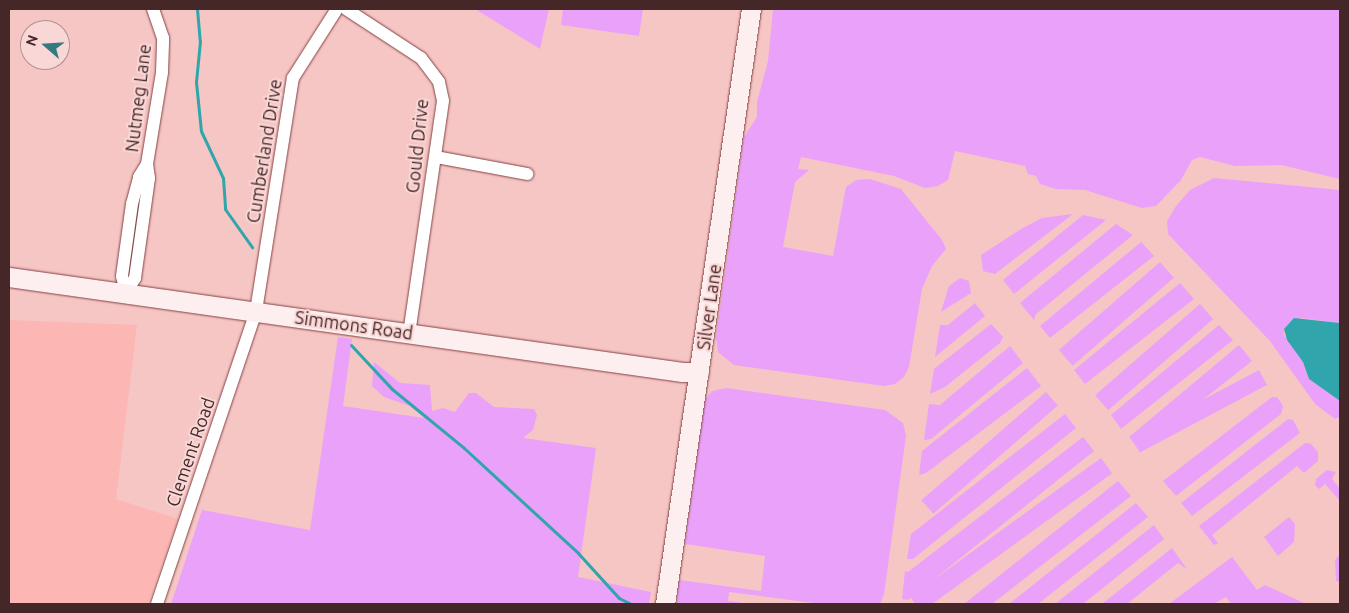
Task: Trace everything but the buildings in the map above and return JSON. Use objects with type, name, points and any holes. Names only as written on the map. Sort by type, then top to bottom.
[{"type":"main road","name":"Silver Lane","points":[[665,604],[751,9]]},
{"type":"main road","name":"Simmons Road","points":[[9,277],[126,292],[682,372],[699,372]]},
{"type":"street","name":"Nutmeg Lane","points":[[126,292],[135,278],[142,188],[162,72],[163,38],[153,9]]},
{"type":"street","name":"Cumberland Drive","points":[[256,311],[293,78],[337,9]]},
{"type":"street","name":"Gould Drive","points":[[346,9],[422,58],[439,82],[443,101],[409,333]]},
{"type":"street","points":[[436,157],[527,174]]},
{"type":"street","name":"Clement Road","points":[[157,604],[256,311]]},
{"type":"shaded area","points":[[475,9],[549,9],[540,49]]},
{"type":"shaded area","points":[[563,9],[643,9],[639,36],[561,25]]},
{"type":"shaded area","points":[[773,9],[1340,9],[1340,179],[1281,165],[1235,166],[1200,157],[1192,160],[1181,180],[1156,206],[1142,208],[1085,190],[1056,189],[1040,184],[1036,176],[1028,174],[1025,166],[955,151],[948,180],[938,186],[925,188],[894,176],[801,157],[798,169],[809,170],[795,182],[783,247],[833,256],[846,187],[856,180],[870,179],[901,189],[942,240],[946,249],[932,266],[922,289],[909,367],[904,377],[895,384],[884,386],[734,365],[718,352],[716,337],[744,137],[757,117],[757,102],[768,61]]},
{"type":"shaded area","points":[[1214,178],[1340,190],[1340,323],[1300,318],[1284,329],[1284,335],[1303,362],[1309,379],[1340,401],[1340,417],[1335,419],[1315,404],[1270,341],[1168,234],[1167,221],[1176,206],[1190,190]]},
{"type":"shaded area","points":[[1073,214],[995,274],[983,271],[981,255],[1021,229],[1042,218]]},
{"type":"shaded area","points":[[1083,215],[1106,220],[1014,294],[1003,280]]},
{"type":"shaded area","points":[[1116,224],[1133,235],[1036,314],[1034,320],[1020,303]]},
{"type":"shaded area","points":[[1141,242],[1154,256],[1050,338],[1040,326]]},
{"type":"shaded area","points":[[1160,262],[1174,278],[1073,366],[1059,350]]},
{"type":"shaded area","points":[[960,278],[969,281],[971,293],[941,312],[949,286]]},
{"type":"shaded area","points":[[1180,283],[1194,299],[1085,384],[1074,370]]},
{"type":"shaded area","points":[[975,303],[985,316],[935,357],[940,325],[948,325]]},
{"type":"shaded area","points":[[1200,304],[1213,319],[1108,410],[1095,395]]},
{"type":"shaded area","points":[[9,320],[137,325],[116,499],[178,519],[148,604],[9,604]]},
{"type":"shaded area","points":[[991,324],[1003,337],[1000,343],[945,387],[930,394],[934,369]]},
{"type":"shaded area","points":[[1219,325],[1233,340],[1121,429],[1111,415]]},
{"type":"shaded area","points":[[338,337],[352,339],[343,406],[424,418],[410,406],[384,397],[372,386],[374,362],[400,383],[430,385],[432,411],[443,408],[455,412],[469,393],[476,393],[494,407],[534,409],[537,415],[533,430],[523,438],[596,448],[578,577],[651,592],[649,604],[171,604],[202,510],[310,530]]},
{"type":"shaded area","points":[[1239,345],[1252,361],[1139,450],[1129,437]]},
{"type":"shaded area","points":[[1010,346],[1023,363],[931,439],[924,440],[929,404],[940,405]]},
{"type":"shaded area","points":[[1027,368],[1041,386],[926,473],[919,475],[922,451]]},
{"type":"shaded area","points":[[1259,370],[1267,385],[1140,453],[1132,438]]},
{"type":"shaded area","points":[[726,388],[885,410],[903,423],[906,436],[884,594],[880,604],[821,604],[729,592],[728,601],[750,604],[677,604],[679,580],[761,591],[765,556],[685,544],[705,399],[712,391]]},
{"type":"shaded area","points":[[1046,392],[1058,406],[933,514],[921,500]]},
{"type":"shaded area","points":[[1272,397],[1277,397],[1283,406],[1281,414],[1176,496],[1163,481]]},
{"type":"shaded area","points":[[1065,414],[1076,428],[913,559],[907,559],[911,534]]},
{"type":"shaded area","points":[[1288,419],[1293,420],[1300,433],[1192,516],[1181,503]]},
{"type":"shaded area","points":[[1083,437],[1094,451],[908,600],[902,599],[905,571],[908,572]]},
{"type":"shaded area","points":[[1305,443],[1310,443],[1318,452],[1318,461],[1304,473],[1297,466],[1212,535],[1218,543],[1214,545],[1199,526]]},
{"type":"shaded area","points":[[1101,458],[1112,473],[932,604],[915,604],[910,597]]},
{"type":"shaded area","points":[[1327,470],[1336,472],[1332,479],[1340,489],[1340,501],[1325,484],[1319,489],[1315,485],[1316,479]]},
{"type":"shaded area","points":[[1118,481],[1131,496],[992,604],[964,604]]},
{"type":"shaded area","points":[[1136,503],[1148,517],[1038,604],[1009,604]]},
{"type":"shaded area","points":[[1289,517],[1295,524],[1294,542],[1278,556],[1264,537]]},
{"type":"shaded area","points":[[1154,525],[1164,539],[1083,604],[1055,604]]},
{"type":"shaded area","points":[[1172,548],[1187,569],[1178,563],[1127,604],[1102,604]]},
{"type":"shaded area","points":[[1340,554],[1340,582],[1336,581],[1335,560]]},
{"type":"shaded area","points":[[1232,557],[1257,590],[1265,585],[1306,604],[1231,604],[1226,597],[1214,604],[1169,604]]},
{"type":"water","points":[[1294,318],[1340,323],[1340,401],[1309,379],[1303,362],[1287,340],[1284,329]]},
{"type":"waterway","points":[[197,9],[200,41],[196,82],[201,131],[223,178],[225,209],[252,247]]},
{"type":"waterway","points":[[351,345],[392,389],[464,448],[578,553],[619,598],[631,604]]}]
